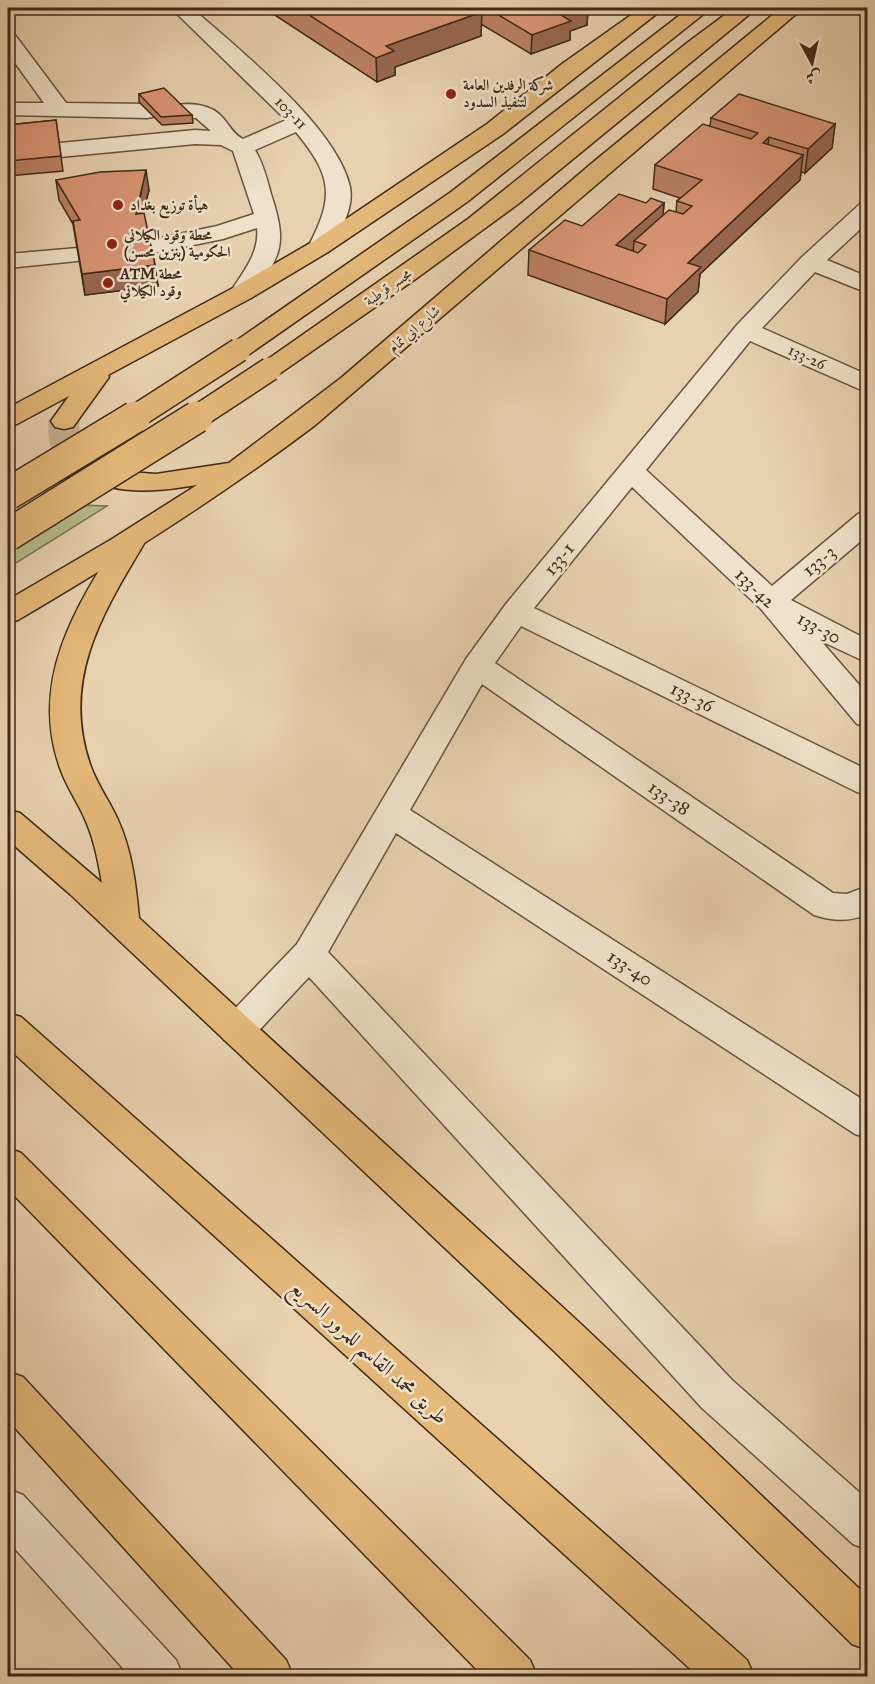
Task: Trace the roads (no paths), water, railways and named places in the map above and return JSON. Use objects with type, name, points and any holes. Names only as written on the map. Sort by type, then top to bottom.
[{"type":"main road","points":[[8,418],[242,293],[320,247],[495,129],[570,69],[654,8]]},
{"type":"main road","name":"مجسر قرطبة","points":[[8,494],[140,415],[239,350],[459,197],[608,78],[701,8]]},
{"type":"main road","name":"مجسر قرطبة","points":[[8,535],[146,451],[404,276],[541,174],[693,47],[747,8]]},
{"type":"main road","name":"شارع ابي تمام","points":[[8,613],[131,542],[238,469],[304,420],[369,368],[688,92],[793,8]]},
{"type":"main road","points":[[64,421],[103,368]]},
{"type":"main road","points":[[116,480],[156,483],[238,469]]},
{"type":"main road","points":[[122,923],[120,887],[113,853],[102,821],[75,767],[67,737],[63,708],[67,667],[75,643],[85,620],[131,542]]},
{"type":"main road","points":[[8,822],[83,886],[568,1338],[867,1628]]},
{"type":"main road","name":"طريق محمد القاسم للمرور السريع","points":[[8,1027],[731,1677]]},
{"type":"main road","points":[[8,1164],[514,1677]]},
{"type":"main road","points":[[8,1391],[270,1677]]},
{"type":"street","name":"103-11","points":[[181,8],[301,121],[321,148],[334,173],[339,200],[336,213],[320,247]]},
{"type":"street","points":[[8,39],[60,110]]},
{"type":"street","points":[[8,109],[148,111]]},
{"type":"street","points":[[181,111],[200,112],[213,117],[234,143],[248,155],[267,217],[270,237],[259,267],[242,293]]},
{"type":"street","points":[[60,150],[195,137],[234,143],[301,121]]},
{"type":"street","name":"133-1","points":[[237,1030],[309,954],[477,666],[516,611],[746,330],[811,262],[867,211]]},
{"type":"street","points":[[149,247],[215,234],[267,217]]},
{"type":"street","points":[[8,261],[78,255]]},
{"type":"street","points":[[811,262],[867,286]]},
{"type":"street","name":"133-26","points":[[746,330],[867,385]]},
{"type":"street","name":"133-42","points":[[631,471],[771,602],[867,716]]},
{"type":"street","name":"133-3","points":[[771,602],[867,520]]},
{"type":"street","name":"133-30","points":[[771,602],[867,653]]},
{"type":"street","name":"133-36","points":[[516,611],[867,784]]},
{"type":"street","name":"133-38","points":[[477,666],[826,906],[850,907],[867,899]]},
{"type":"street","name":"133-40","points":[[392,814],[867,1123]]},
{"type":"street","points":[[309,954],[717,1394],[864,1518]]},
{"type":"street","points":[[8,1510],[160,1677]]},
{"type":"tunnel","points":[[64,421],[66,445],[76,462],[84,468],[116,480]]},
{"type":"place","name":"شركة الرفدين العامة لتنفيذ السدود","points":[[451,94]]},
{"type":"place","name":"هيأة توزيع بغداد","points":[[118,205]]},
{"type":"place","name":"محطة وقود الكيلاني الحكومية (بنزين محسن)","points":[[112,244]]},
{"type":"place","name":"ATM محطة وقود الكيلاني","points":[[108,283]]}]
